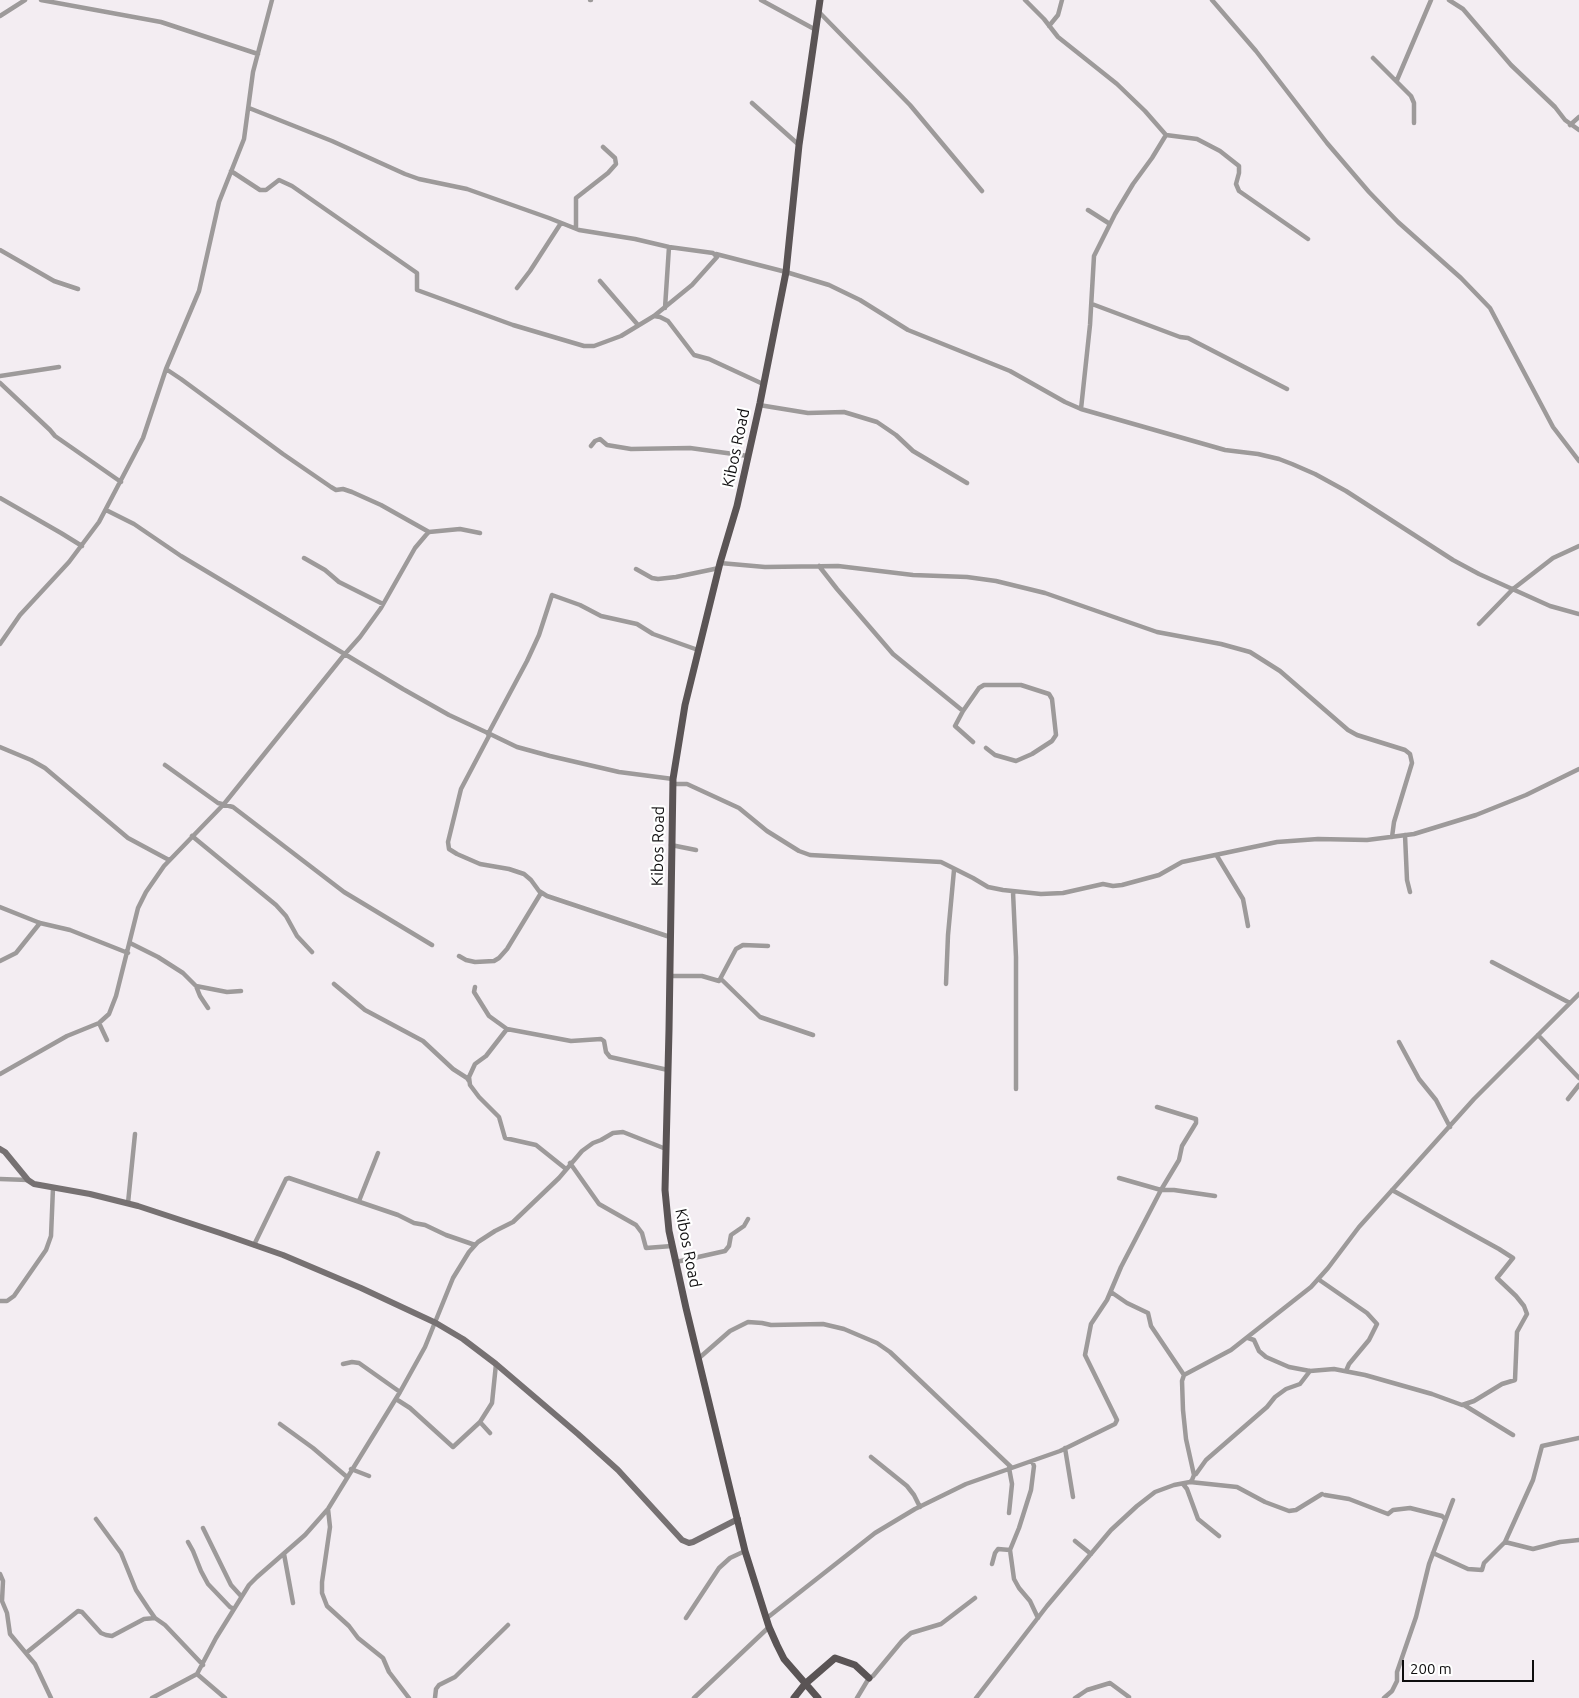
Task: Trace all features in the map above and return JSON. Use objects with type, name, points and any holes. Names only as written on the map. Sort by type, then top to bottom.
[{"type":"main road","name":"Kibos Road","points":[[818,1698],[784,1659],[769,1627],[745,1551],[672,1246],[665,1190],[672,781],[685,705],[719,565],[737,506],[786,272],[799,145],[820,0]]},
{"type":"main road","points":[[794,1698],[805,1684],[836,1658],[855,1665],[869,1678]]},
{"type":"street","points":[[0,16],[25,0]]},
{"type":"street","points":[[41,0],[161,22],[258,54]]},
{"type":"street","points":[[0,644],[20,615],[69,562],[100,522],[148,425],[166,369],[202,281],[219,202],[244,139],[252,78],[272,0]]},
{"type":"street","points":[[761,0],[816,30]]},
{"type":"street","points":[[1025,0],[1065,43],[1103,72],[1145,111],[1166,135],[1202,140],[1238,164],[1240,169],[1236,184],[1239,191],[1308,239]]},
{"type":"street","points":[[1049,26],[1058,15],[1062,0]]},
{"type":"street","points":[[1212,0],[1256,52],[1326,143],[1369,192],[1398,222],[1461,278],[1490,308],[1553,427],[1579,461]]},
{"type":"street","points":[[1397,80],[1431,0]]},
{"type":"street","points":[[1450,0],[1463,9],[1511,66],[1555,107],[1570,125],[1579,130]]},
{"type":"street","points":[[818,11],[910,105],[982,191]]},
{"type":"street","points":[[1373,58],[1408,91],[1414,100],[1414,124]]},
{"type":"street","points":[[752,103],[799,145]]},
{"type":"street","points":[[249,108],[332,141],[405,174],[467,189],[576,228],[635,239],[669,248],[716,254],[829,285],[845,292],[908,330],[1010,371],[1081,409],[1225,450],[1279,458],[1315,474],[1346,491],[1453,560],[1495,583],[1550,606],[1579,614]]},
{"type":"street","points":[[1570,125],[1579,117]]},
{"type":"street","points":[[1081,409],[1092,304],[1093,261],[1110,224],[1133,184],[1166,135]]},
{"type":"street","points":[[576,228],[576,198],[608,173],[616,164],[615,158],[604,147]]},
{"type":"street","points":[[231,171],[260,190],[266,190],[279,180],[292,186],[417,273],[416,290],[513,325],[584,346],[594,346],[622,336],[654,316],[692,285],[714,261],[717,257],[716,254]]},
{"type":"street","points":[[1088,210],[1110,224]]},
{"type":"street","points":[[517,288],[561,223]]},
{"type":"street","points":[[665,308],[669,248]]},
{"type":"street","points":[[0,250],[54,281],[78,289]]},
{"type":"street","points":[[600,281],[638,326]]},
{"type":"street","points":[[1092,304],[1180,337],[1188,338],[1287,389]]},
{"type":"street","points":[[654,316],[660,316],[668,321],[694,355],[709,359],[763,384]]},
{"type":"street","points":[[0,376],[59,367]]},
{"type":"street","points":[[166,369],[336,490],[343,488],[352,492],[429,532],[460,529],[480,533]]},
{"type":"street","points":[[0,383],[55,436],[121,482]]},
{"type":"street","points":[[759,405],[802,413],[844,412],[877,422],[896,435],[912,451],[968,483]]},
{"type":"street","points":[[591,446],[596,440],[600,440],[607,445],[631,449],[690,448],[748,456]]},
{"type":"street","points":[[0,498],[82,546]]},
{"type":"street","points":[[106,510],[134,524],[181,556],[344,655],[450,715],[517,747],[619,772],[687,784],[739,808],[767,831],[810,855],[941,862],[988,887],[1013,892],[1063,893],[1103,884],[1117,886],[1159,874],[1182,862],[1200,857],[1216,856],[1278,842],[1318,839],[1368,840],[1405,836],[1476,815],[1526,795],[1579,769]]},
{"type":"street","points":[[0,1074],[67,1036],[99,1023],[111,1010],[128,952],[138,908],[154,880],[169,860],[224,804],[360,637],[383,604],[415,548],[429,532]]},
{"type":"street","points":[[1479,624],[1512,589],[1553,558],[1579,546]]},
{"type":"street","points":[[304,558],[325,570],[339,582],[383,604]]},
{"type":"street","points":[[636,569],[652,578],[658,579],[676,577],[719,565],[765,567],[820,566],[859,568],[913,575],[967,577],[1016,584],[1156,632],[1221,644],[1250,652],[1280,671],[1348,730],[1357,735],[1405,750],[1410,754],[1412,763],[1394,822],[1392,837]]},
{"type":"street","points":[[820,566],[837,589],[893,654],[963,710]]},
{"type":"street","points":[[670,937],[542,893],[524,874],[509,869],[480,864],[457,854],[448,847],[448,842],[464,781],[527,661],[539,635],[552,594],[601,616],[637,624],[653,634],[698,650]]},
{"type":"street","points":[[973,742],[954,726],[979,688],[984,685],[1021,685],[1049,694],[1052,699],[1056,735],[1052,741],[1032,754],[1016,761],[995,755],[986,748]]},
{"type":"street","points":[[0,747],[45,768],[128,838],[169,860]]},
{"type":"street","points":[[165,766],[218,803],[233,807],[344,892],[432,945]]},
{"type":"street","points":[[192,836],[276,904],[286,916],[297,936],[312,952]]},
{"type":"street","points":[[1405,836],[1407,880],[1410,892]]},
{"type":"street","points":[[671,845],[696,850]]},
{"type":"street","points":[[1216,856],[1243,900],[1248,926]]},
{"type":"street","points":[[946,984],[954,870]]},
{"type":"street","points":[[1013,892],[1016,957],[1016,1089]]},
{"type":"street","points":[[460,956],[474,962],[494,961],[499,958],[507,949],[542,893]]},
{"type":"street","points":[[0,907],[40,923],[70,930],[128,952]]},
{"type":"street","points":[[0,962],[16,953],[40,923]]},
{"type":"street","points":[[130,943],[183,973],[196,986],[208,1008]]},
{"type":"street","points":[[721,979],[736,949],[744,946],[768,946]]},
{"type":"street","points":[[1492,962],[1570,1003]]},
{"type":"street","points":[[670,976],[702,976],[716,980],[721,979]]},
{"type":"street","points":[[721,979],[760,1017],[813,1034]]},
{"type":"street","points":[[334,984],[365,1010],[423,1041],[453,1069],[467,1078],[479,1097],[499,1117],[505,1138],[536,1145],[566,1169]]},
{"type":"street","points":[[196,986],[227,992],[241,991]]},
{"type":"street","points":[[476,987],[474,992],[488,1016],[506,1029],[571,1041],[601,1039],[604,1041],[606,1052],[610,1057],[668,1070]]},
{"type":"street","points":[[1184,1375],[1248,1338],[1318,1279],[1392,1190],[1492,1080],[1579,994]]},
{"type":"street","points":[[99,1023],[107,1040]]},
{"type":"street","points":[[469,1082],[470,1072],[474,1064],[486,1056],[506,1029]]},
{"type":"street","points":[[1538,1035],[1579,1078]]},
{"type":"street","points":[[1399,1042],[1419,1079],[1436,1100],[1450,1127]]},
{"type":"street","points":[[1568,1099],[1579,1085]]},
{"type":"street","points":[[767,1618],[875,1533],[920,1507],[966,1484],[1065,1448],[1117,1422],[1085,1355],[1092,1324],[1111,1292],[1121,1267],[1161,1190],[1179,1160],[1182,1146],[1196,1123],[1196,1119],[1156,1107]]},
{"type":"street","points":[[152,1698],[197,1674],[241,1596],[257,1577],[305,1535],[328,1509],[400,1392],[436,1323],[440,1308],[453,1278],[475,1245],[486,1236],[513,1222],[587,1147],[618,1131],[633,1135],[666,1149]]},
{"type":"street","points":[[128,1203],[135,1134]]},
{"type":"street","points":[[0,1149],[5,1152],[28,1180],[34,1184],[128,1203],[283,1255],[362,1288],[436,1323],[463,1339],[496,1364],[618,1470],[682,1540],[693,1542],[738,1519]]},
{"type":"street","points":[[359,1201],[378,1153]]},
{"type":"street","points":[[570,1164],[599,1204],[636,1225],[642,1233],[646,1248],[672,1246]]},
{"type":"street","points":[[254,1245],[287,1178],[359,1201],[475,1245]]},
{"type":"street","points":[[1119,1178],[1161,1190],[1215,1196]]},
{"type":"street","points":[[0,1179],[28,1180]]},
{"type":"street","points":[[0,1302],[7,1302],[14,1296],[46,1250],[51,1236],[53,1188]]},
{"type":"street","points":[[1392,1190],[1513,1258],[1497,1278],[1524,1306],[1527,1314],[1517,1332],[1515,1380],[1502,1384],[1474,1401],[1462,1405]]},
{"type":"street","points":[[676,1262],[726,1251],[731,1235],[744,1226],[748,1219]]},
{"type":"street","points":[[1318,1279],[1367,1313],[1378,1324],[1369,1340],[1349,1364],[1346,1371]]},
{"type":"street","points":[[1111,1292],[1127,1303],[1148,1312],[1151,1326],[1184,1375],[1182,1387],[1185,1430],[1194,1475]]},
{"type":"street","points":[[698,1359],[730,1331],[748,1322],[762,1322],[771,1325],[823,1324],[844,1329],[877,1343],[890,1352],[1010,1467],[1012,1484],[1009,1513]]},
{"type":"street","points":[[1248,1338],[1254,1340],[1266,1357],[1289,1367],[1310,1371],[1324,1369],[1346,1371],[1387,1380],[1468,1407],[1513,1435]]},
{"type":"street","points":[[343,1364],[358,1363],[400,1392]]},
{"type":"street","points":[[396,1398],[454,1447],[480,1422],[492,1403],[496,1364]]},
{"type":"street","points":[[1190,1482],[1206,1460],[1267,1408],[1275,1397],[1286,1389],[1300,1384],[1310,1371]]},
{"type":"street","points":[[480,1422],[490,1433]]},
{"type":"street","points":[[280,1424],[347,1476]]},
{"type":"street","points":[[1433,1553],[1468,1569],[1482,1570],[1484,1563],[1505,1542],[1533,1480],[1542,1446],[1579,1438]]},
{"type":"street","points":[[1065,1448],[1073,1496]]},
{"type":"street","points":[[871,1456],[907,1486],[920,1507]]},
{"type":"street","points":[[1032,1461],[1034,1466],[1031,1490],[1010,1550],[1014,1579],[1030,1601],[1038,1618]]},
{"type":"street","points":[[351,1469],[369,1476]]},
{"type":"street","points":[[976,1698],[1038,1618],[1111,1530],[1137,1506],[1163,1488],[1190,1482],[1237,1486],[1266,1502],[1289,1511],[1296,1510],[1324,1495],[1350,1499],[1388,1514],[1393,1510],[1410,1508],[1442,1516],[1445,1519]]},
{"type":"street","points":[[1183,1484],[1187,1489],[1198,1519],[1219,1536]]},
{"type":"street","points":[[1384,1698],[1392,1691],[1397,1681],[1397,1672],[1416,1617],[1429,1564],[1453,1500]]},
{"type":"street","points":[[328,1509],[330,1527],[322,1582],[322,1594],[327,1606],[349,1626],[358,1638],[383,1658],[389,1672],[409,1698]]},
{"type":"street","points":[[96,1519],[121,1553],[136,1590],[154,1618],[165,1625],[202,1665]]},
{"type":"street","points":[[203,1528],[231,1585],[241,1596]]},
{"type":"street","points":[[1505,1542],[1533,1549],[1560,1542],[1579,1540]]},
{"type":"street","points":[[1075,1541],[1091,1554]]},
{"type":"street","points":[[188,1542],[208,1584],[234,1609]]},
{"type":"street","points":[[992,1564],[998,1549],[1010,1550]]},
{"type":"street","points":[[686,1618],[719,1568],[730,1558],[745,1551]]},
{"type":"street","points":[[284,1554],[293,1603]]},
{"type":"street","points":[[0,1574],[3,1581],[2,1601],[7,1613],[10,1634],[37,1668],[51,1698]]},
{"type":"street","points":[[857,1698],[869,1678],[911,1633],[941,1624],[975,1598]]},
{"type":"street","points":[[26,1653],[78,1611],[82,1612],[106,1636],[112,1636],[144,1619],[154,1618]]},
{"type":"street","points":[[435,1698],[436,1689],[439,1685],[455,1677],[508,1625]]},
{"type":"street","points":[[694,1698],[769,1627]]},
{"type":"street","points":[[197,1674],[225,1698]]},
{"type":"street","points":[[1075,1698],[1087,1690],[1110,1683],[1129,1697]]},
{"type":"street","points":[[1392,1691],[1393,1698]]}]
